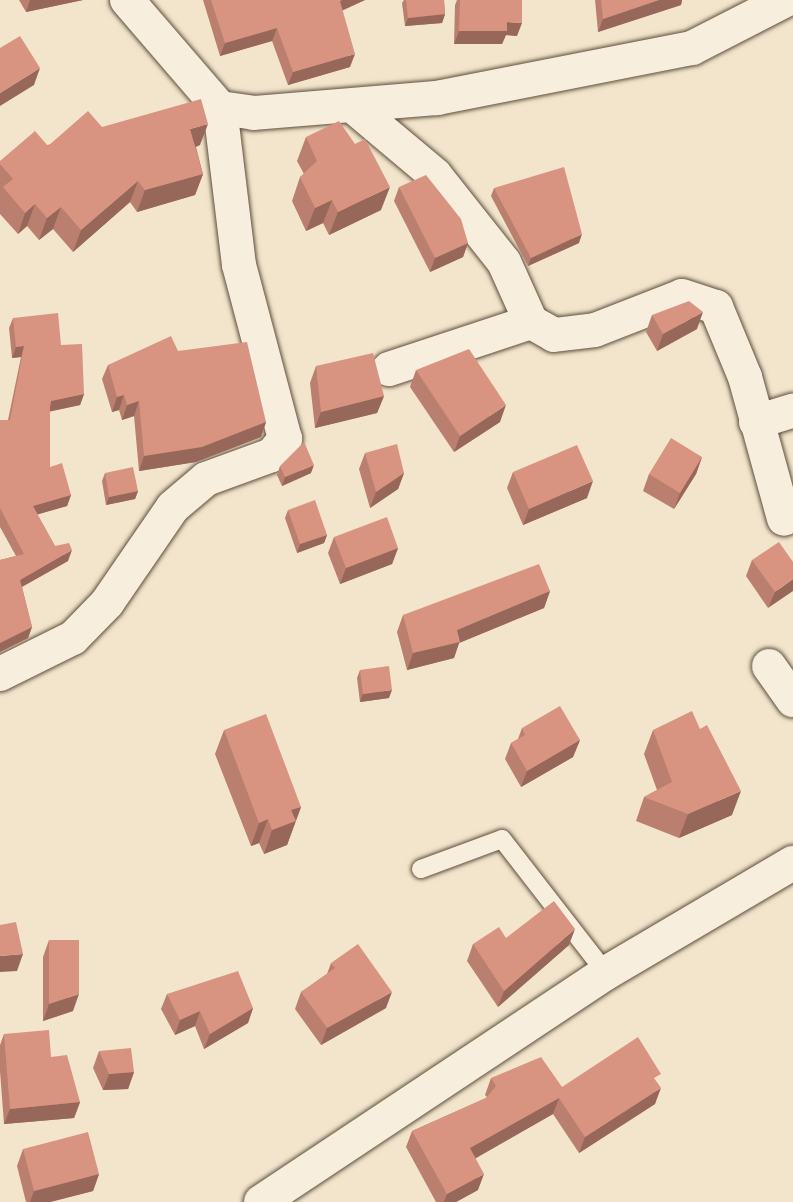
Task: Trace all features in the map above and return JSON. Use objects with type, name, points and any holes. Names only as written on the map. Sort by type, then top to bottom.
[{"type":"street","points":[[0,674],[73,638],[107,603],[173,507],[206,479],[272,455],[285,439],[239,265],[220,108],[127,0]]},
{"type":"street","points":[[220,108],[354,107],[692,48],[786,0]]},
{"type":"street","points":[[354,107],[435,175],[504,262],[531,322],[554,335],[595,330],[682,296],[701,297],[728,325],[784,519]]},
{"type":"street","points":[[389,369],[531,322]]},
{"type":"street","points":[[756,422],[793,411]]},
{"type":"street","points":[[769,666],[793,700]]},
{"type":"street","points":[[261,1202],[606,973],[793,863]]},
{"type":"lane","points":[[421,869],[502,839],[606,973]]},
{"type":"building","points":[[211,0],[342,0],[355,54],[293,72],[277,28],[225,43]]},
{"type":"building","points":[[406,0],[444,0],[445,14],[408,18]]},
{"type":"building","points":[[460,0],[522,0],[522,23],[507,22],[507,31],[459,31]]},
{"type":"building","points":[[601,0],[659,0],[603,19]]},
{"type":"building","points":[[20,36],[40,68],[0,93],[0,48]]},
{"type":"building","points":[[201,99],[208,124],[190,129],[203,174],[145,190],[138,181],[81,230],[61,207],[47,218],[35,204],[25,213],[3,187],[13,179],[0,161],[35,131],[48,146],[88,111],[102,127]]},
{"type":"building","points":[[339,121],[355,144],[365,139],[390,187],[338,212],[332,200],[315,208],[300,177],[317,161],[306,137]]},
{"type":"building","points":[[564,167],[582,234],[531,258],[494,188]]},
{"type":"building","points":[[426,175],[461,219],[468,243],[435,258],[399,187]]},
{"type":"building","points":[[689,301],[703,312],[663,334],[652,315]]},
{"type":"building","points":[[58,313],[61,345],[82,344],[84,394],[51,401],[50,408],[50,467],[62,463],[71,495],[33,506],[55,546],[69,543],[72,550],[20,580],[32,627],[0,643],[0,560],[24,554],[0,508],[0,420],[10,420],[24,346],[16,347],[13,318]]},
{"type":"building","points":[[171,336],[178,351],[247,342],[266,422],[202,447],[144,456],[139,401],[127,405],[124,395],[117,397],[108,365]]},
{"type":"building","points":[[469,349],[506,405],[460,436],[416,370]]},
{"type":"building","points":[[373,353],[384,396],[321,412],[316,366]]},
{"type":"building","points":[[671,438],[702,457],[680,493],[649,474]]},
{"type":"building","points":[[304,442],[314,465],[285,477],[280,466]]},
{"type":"building","points":[[397,444],[404,473],[376,492],[365,453]]},
{"type":"building","points":[[577,445],[593,481],[529,509],[513,472]]},
{"type":"building","points":[[133,467],[138,491],[109,497],[105,473]]},
{"type":"building","points":[[315,500],[327,535],[300,544],[288,510]]},
{"type":"building","points":[[387,517],[398,548],[346,568],[334,537]]},
{"type":"building","points":[[779,542],[793,562],[793,579],[775,592],[752,560]]},
{"type":"building","points":[[539,564],[550,591],[457,630],[460,642],[413,653],[403,615]]},
{"type":"building","points":[[389,666],[392,690],[363,694],[360,670]]},
{"type":"building","points":[[560,706],[580,740],[527,771],[511,743],[525,735],[522,728]]},
{"type":"building","points":[[692,711],[700,729],[707,725],[741,791],[688,814],[644,797],[672,782],[653,730]]},
{"type":"building","points":[[266,714],[301,807],[291,810],[296,821],[272,830],[268,819],[259,823],[224,730]]},
{"type":"building","points":[[554,901],[575,929],[504,991],[473,944],[499,927],[506,938]]},
{"type":"building","points":[[16,922],[23,954],[0,956],[0,925]]},
{"type":"building","points":[[49,940],[79,940],[79,994],[49,1004]]},
{"type":"building","points":[[358,944],[392,992],[327,1028],[301,992],[335,968],[331,963]]},
{"type":"building","points":[[238,971],[253,1008],[210,1034],[200,1011],[180,1020],[167,994]]},
{"type":"building","points":[[49,1030],[51,1057],[67,1055],[80,1102],[10,1109],[4,1034]]},
{"type":"building","points":[[638,1037],[661,1074],[654,1078],[661,1088],[585,1137],[559,1098],[470,1148],[484,1174],[447,1194],[412,1131],[486,1098],[496,1086],[491,1078],[541,1057],[562,1087]]},
{"type":"building","points":[[131,1048],[134,1072],[109,1074],[99,1051]]},
{"type":"building","points":[[88,1132],[99,1174],[34,1191],[23,1149]]}]
